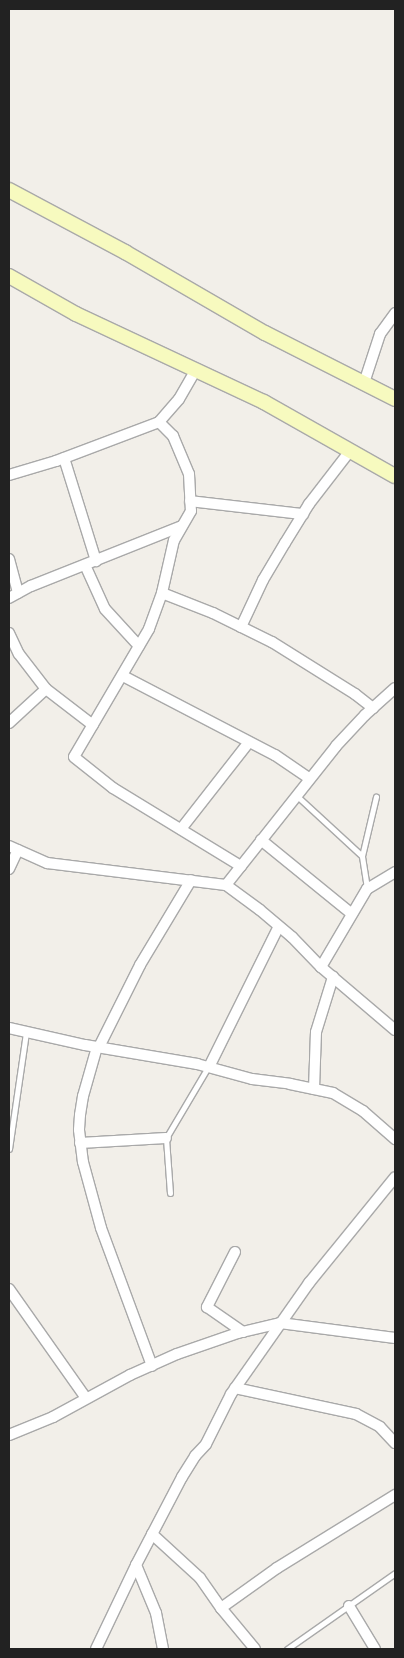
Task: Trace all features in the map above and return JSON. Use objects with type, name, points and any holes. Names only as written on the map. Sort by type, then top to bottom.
[{"type":"main road","points":[[9,190],[125,252],[265,333],[395,399]]},
{"type":"main road","points":[[9,276],[76,314],[264,402],[395,476]]},
{"type":"street","points":[[364,384],[380,334],[395,313]]},
{"type":"street","points":[[9,475],[64,458],[159,422],[179,399],[196,370]]},
{"type":"street","points":[[159,422],[173,436],[189,474],[191,511],[174,540],[162,593],[149,629],[74,757],[113,788],[241,866]]},
{"type":"street","points":[[241,627],[263,580],[303,514],[350,451]]},
{"type":"street","points":[[64,458],[96,561]]},
{"type":"street","points":[[190,501],[303,514]]},
{"type":"street","points":[[9,559],[13,596],[182,526]]},
{"type":"street","points":[[85,565],[105,609],[139,646]]},
{"type":"street","points":[[162,593],[213,613],[272,642],[303,660],[373,708]]},
{"type":"street","points":[[9,634],[19,654],[46,689],[93,725]]},
{"type":"street","points":[[122,676],[275,755],[310,779]]},
{"type":"street","points":[[226,885],[310,779],[373,708],[395,688]]},
{"type":"street","points":[[9,723],[46,689]]},
{"type":"street","points":[[180,829],[249,742]]},
{"type":"street","points":[[261,840],[352,914]]},
{"type":"street","points":[[9,869],[13,848],[47,863],[226,885],[279,926],[321,967],[395,1030]]},
{"type":"street","points":[[321,967],[367,889],[395,872]]},
{"type":"street","points":[[152,1366],[90,1194],[80,1143],[83,1096],[98,1047],[140,965],[190,880]]},
{"type":"street","points":[[209,1067],[279,926]]},
{"type":"street","points":[[314,1089],[316,1032],[333,977]]},
{"type":"street","points":[[9,1028],[98,1047],[209,1067],[252,1079],[333,1093],[363,1111],[395,1139]]},
{"type":"street","points":[[80,1143],[166,1138]]},
{"type":"street","points":[[96,1649],[136,1565],[182,1477],[195,1456],[206,1444],[235,1388],[280,1322],[366,1211],[395,1177]]},
{"type":"street","points":[[235,1252],[207,1307],[243,1332]]},
{"type":"street","points":[[10,1292],[86,1398]]},
{"type":"street","points":[[9,1435],[53,1417],[86,1398],[177,1354],[280,1322],[395,1338]]},
{"type":"street","points":[[235,1388],[356,1414],[380,1427],[395,1443]]},
{"type":"street","points":[[221,1608],[277,1568],[395,1495]]},
{"type":"street","points":[[152,1534],[200,1578],[221,1608],[255,1649]]},
{"type":"street","points":[[136,1565],[156,1613],[163,1649]]},
{"type":"street","points":[[349,1606],[376,1649]]},
{"type":"lane","points":[[297,796],[362,856]]},
{"type":"lane","points":[[367,889],[362,856],[376,797]]},
{"type":"lane","points":[[9,1149],[26,1031]]},
{"type":"lane","points":[[170,1193],[166,1138],[209,1067]]},
{"type":"lane","points":[[287,1649],[395,1573]]}]
